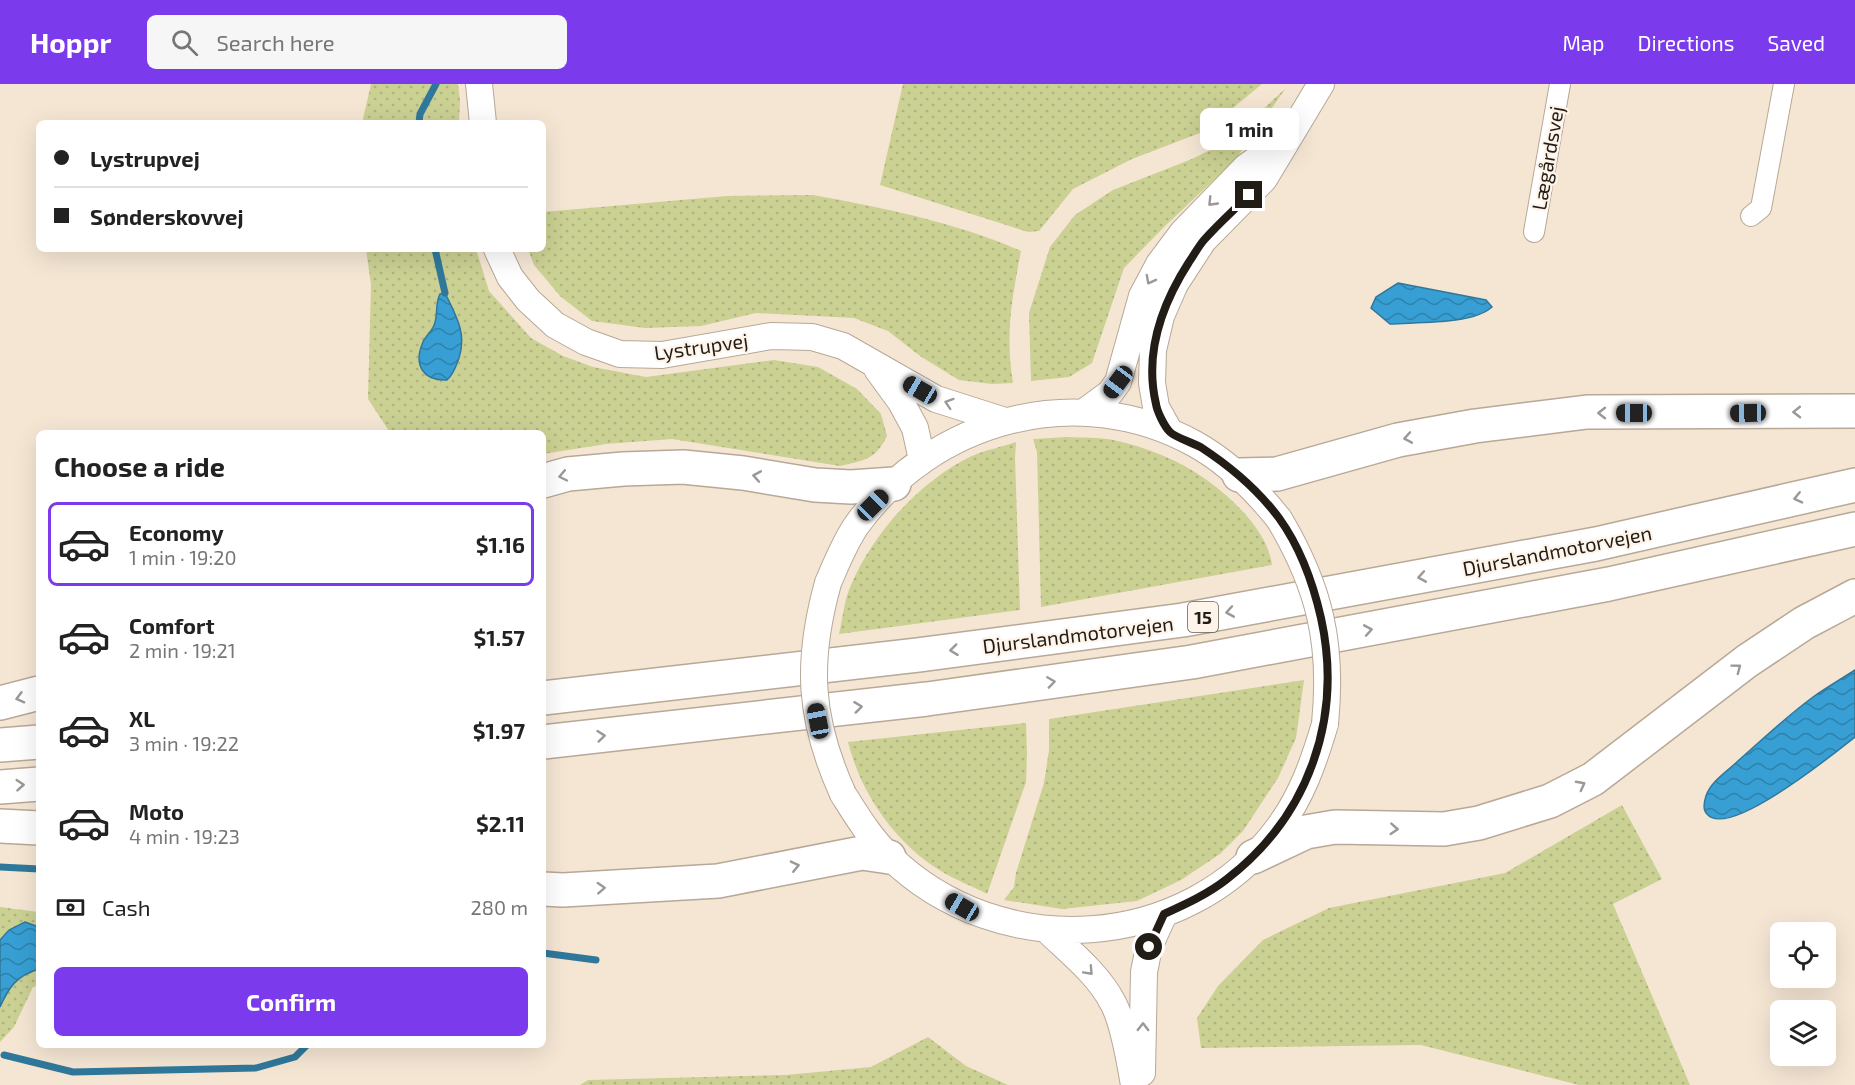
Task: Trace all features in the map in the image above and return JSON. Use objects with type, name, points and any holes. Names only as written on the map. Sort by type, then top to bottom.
[{"type":"highway","points":[[1239,475],[1277,474],[1398,440],[1464,428],[1587,412],[1855,411]]},
{"type":"highway","points":[[546,479],[568,474],[623,469],[683,467],[743,473],[815,485],[851,487],[894,484]]},
{"type":"highway","name":"Djurslandmotorvejen","points":[[546,698],[907,656],[1183,620],[1596,544],[1855,485]]},
{"type":"highway","name":"15","points":[[546,742],[927,699],[1192,662],[1609,584],[1855,529]]},
{"type":"highway","points":[[1253,857],[1306,832],[1335,827],[1444,829],[1479,823],[1550,801],[1593,779],[1756,654],[1804,623],[1855,596]]},
{"type":"highway","points":[[0,703],[36,694]]},
{"type":"highway","points":[[0,745],[36,742]]},
{"type":"highway","points":[[0,787],[36,784]]},
{"type":"highway","points":[[0,826],[36,828]]},
{"type":"highway","points":[[546,889],[718,881],[862,853],[889,857]]},
{"type":"street","points":[[479,84],[483,120]]},
{"type":"street","points":[[1170,432],[1156,407],[1152,383],[1153,350],[1161,316],[1175,284],[1203,242],[1264,179],[1321,84]]},
{"type":"street","name":"Lægårdsvej","points":[[1534,232],[1560,84]]},
{"type":"street","points":[[1751,216],[1761,207],[1784,84]]},
{"type":"street","points":[[1084,412],[1104,399],[1118,382],[1142,296],[1165,256],[1183,232],[1246,167],[1288,136]]},
{"type":"street","name":"Lystrupvej","points":[[499,252],[510,277],[528,300],[555,325],[586,342],[620,354],[662,355],[771,336],[812,337],[843,346],[936,399],[1005,422]]},
{"type":"street","name":"Lystrupvej","points":[[872,361],[901,402],[915,428],[922,460]]},
{"type":"street","points":[[1084,412],[1142,422],[1170,432],[1210,453],[1258,493],[1280,519],[1308,573],[1324,632],[1328,663],[1328,693],[1325,724],[1314,760],[1299,796],[1278,828],[1253,857],[1226,880],[1196,899],[1164,914],[1116,927],[1087,931],[1047,930],[1004,922],[962,907],[923,885],[889,857],[866,831],[843,794],[830,766],[821,736],[814,685],[814,644],[828,583],[841,553],[855,528],[894,484],[922,460],[975,430],[1031,416],[1084,412]]},
{"type":"street","points":[[1142,1085],[1144,972],[1149,947],[1164,914]]},
{"type":"street","points":[[1047,930],[1092,974],[1114,1004],[1127,1048],[1134,1085]]},
{"type":"green space","points":[[371,84],[458,84],[459,120],[363,120]]},
{"type":"green space","points":[[903,84],[1262,84],[1205,131],[1132,159],[1073,189],[1039,231],[1028,232],[880,185]]},
{"type":"green space","points":[[1286,88],[1235,160],[1124,268],[1092,363],[1069,377],[1031,381],[1029,313],[1050,247],[1075,215],[1113,190],[1192,159],[1230,140]]},
{"type":"green space","points":[[813,195],[945,224],[1021,251],[1012,301],[1010,333],[1013,383],[992,384],[959,380],[920,356],[888,331],[854,318],[756,313],[701,326],[645,328],[592,321],[560,296],[534,265],[529,252],[546,252],[546,212],[727,196]]},
{"type":"green space","points":[[366,252],[477,252],[489,291],[531,338],[563,356],[593,367],[646,377],[774,360],[818,367],[857,389],[881,414],[887,436],[878,450],[868,458],[840,466],[672,439],[606,444],[546,454],[546,430],[388,430],[368,399],[371,285]]},
{"type":"green space","points":[[1102,438],[1129,444],[1160,454],[1189,469],[1220,490],[1249,518],[1268,549],[1272,565],[1041,607],[1037,452],[1033,439]]},
{"type":"green space","points":[[1016,442],[1020,610],[839,634],[847,597],[860,566],[872,546],[901,510],[917,494],[953,466],[977,454]]},
{"type":"green space","points":[[1304,680],[1296,738],[1278,778],[1243,831],[1220,854],[1181,880],[1137,901],[1062,909],[1004,900],[1014,887],[1016,873],[1044,783],[1049,750],[1049,719]]},
{"type":"green space","points":[[1026,723],[1026,782],[987,894],[924,860],[895,832],[871,798],[848,742]]},
{"type":"green space","points":[[1622,805],[1662,879],[1613,904],[1690,1085],[1579,1085],[1421,1045],[1201,1048],[1197,1018],[1218,986],[1263,940],[1329,908],[1505,873]]},
{"type":"green space","points":[[0,907],[36,912],[36,986],[33,987],[14,1027],[0,1042]]},
{"type":"green space","points":[[928,1037],[966,1066],[1008,1085],[580,1085],[588,1080],[786,1075],[871,1067]]},
{"type":"water","points":[[1398,283],[1486,300],[1492,307],[1483,313],[1458,320],[1390,324],[1371,308],[1376,297]]},
{"type":"water","points":[[445,293],[459,325],[462,341],[453,373],[447,380],[439,380],[432,378],[422,370],[419,358],[423,342],[434,325],[438,298],[440,294]]},
{"type":"water","points":[[1855,670],[1855,737],[1805,775],[1758,805],[1736,815],[1719,819],[1707,814],[1704,806],[1706,796],[1720,776],[1803,704]]},
{"type":"water","points":[[25,922],[36,926],[36,970],[24,975],[14,983],[0,1007],[0,940],[9,930]]},
{"type":"waterway","points":[[419,120],[420,114],[436,84]]},
{"type":"waterway","points":[[436,252],[445,293]]},
{"type":"waterway","points":[[0,867],[36,869]]},
{"type":"waterway","points":[[546,953],[596,960]]},
{"type":"waterway","points":[[4,1055],[73,1072],[256,1068],[295,1057],[304,1048]]},
{"type":"route","points":[[1149,947],[1164,914],[1196,899],[1226,880],[1253,857],[1278,828],[1299,796],[1314,760],[1325,724],[1328,663],[1324,632],[1308,573],[1295,545],[1280,519],[1239,475],[1218,458],[1170,432],[1156,407],[1152,383],[1153,350],[1161,316],[1175,284],[1203,242],[1249,195]]}]
